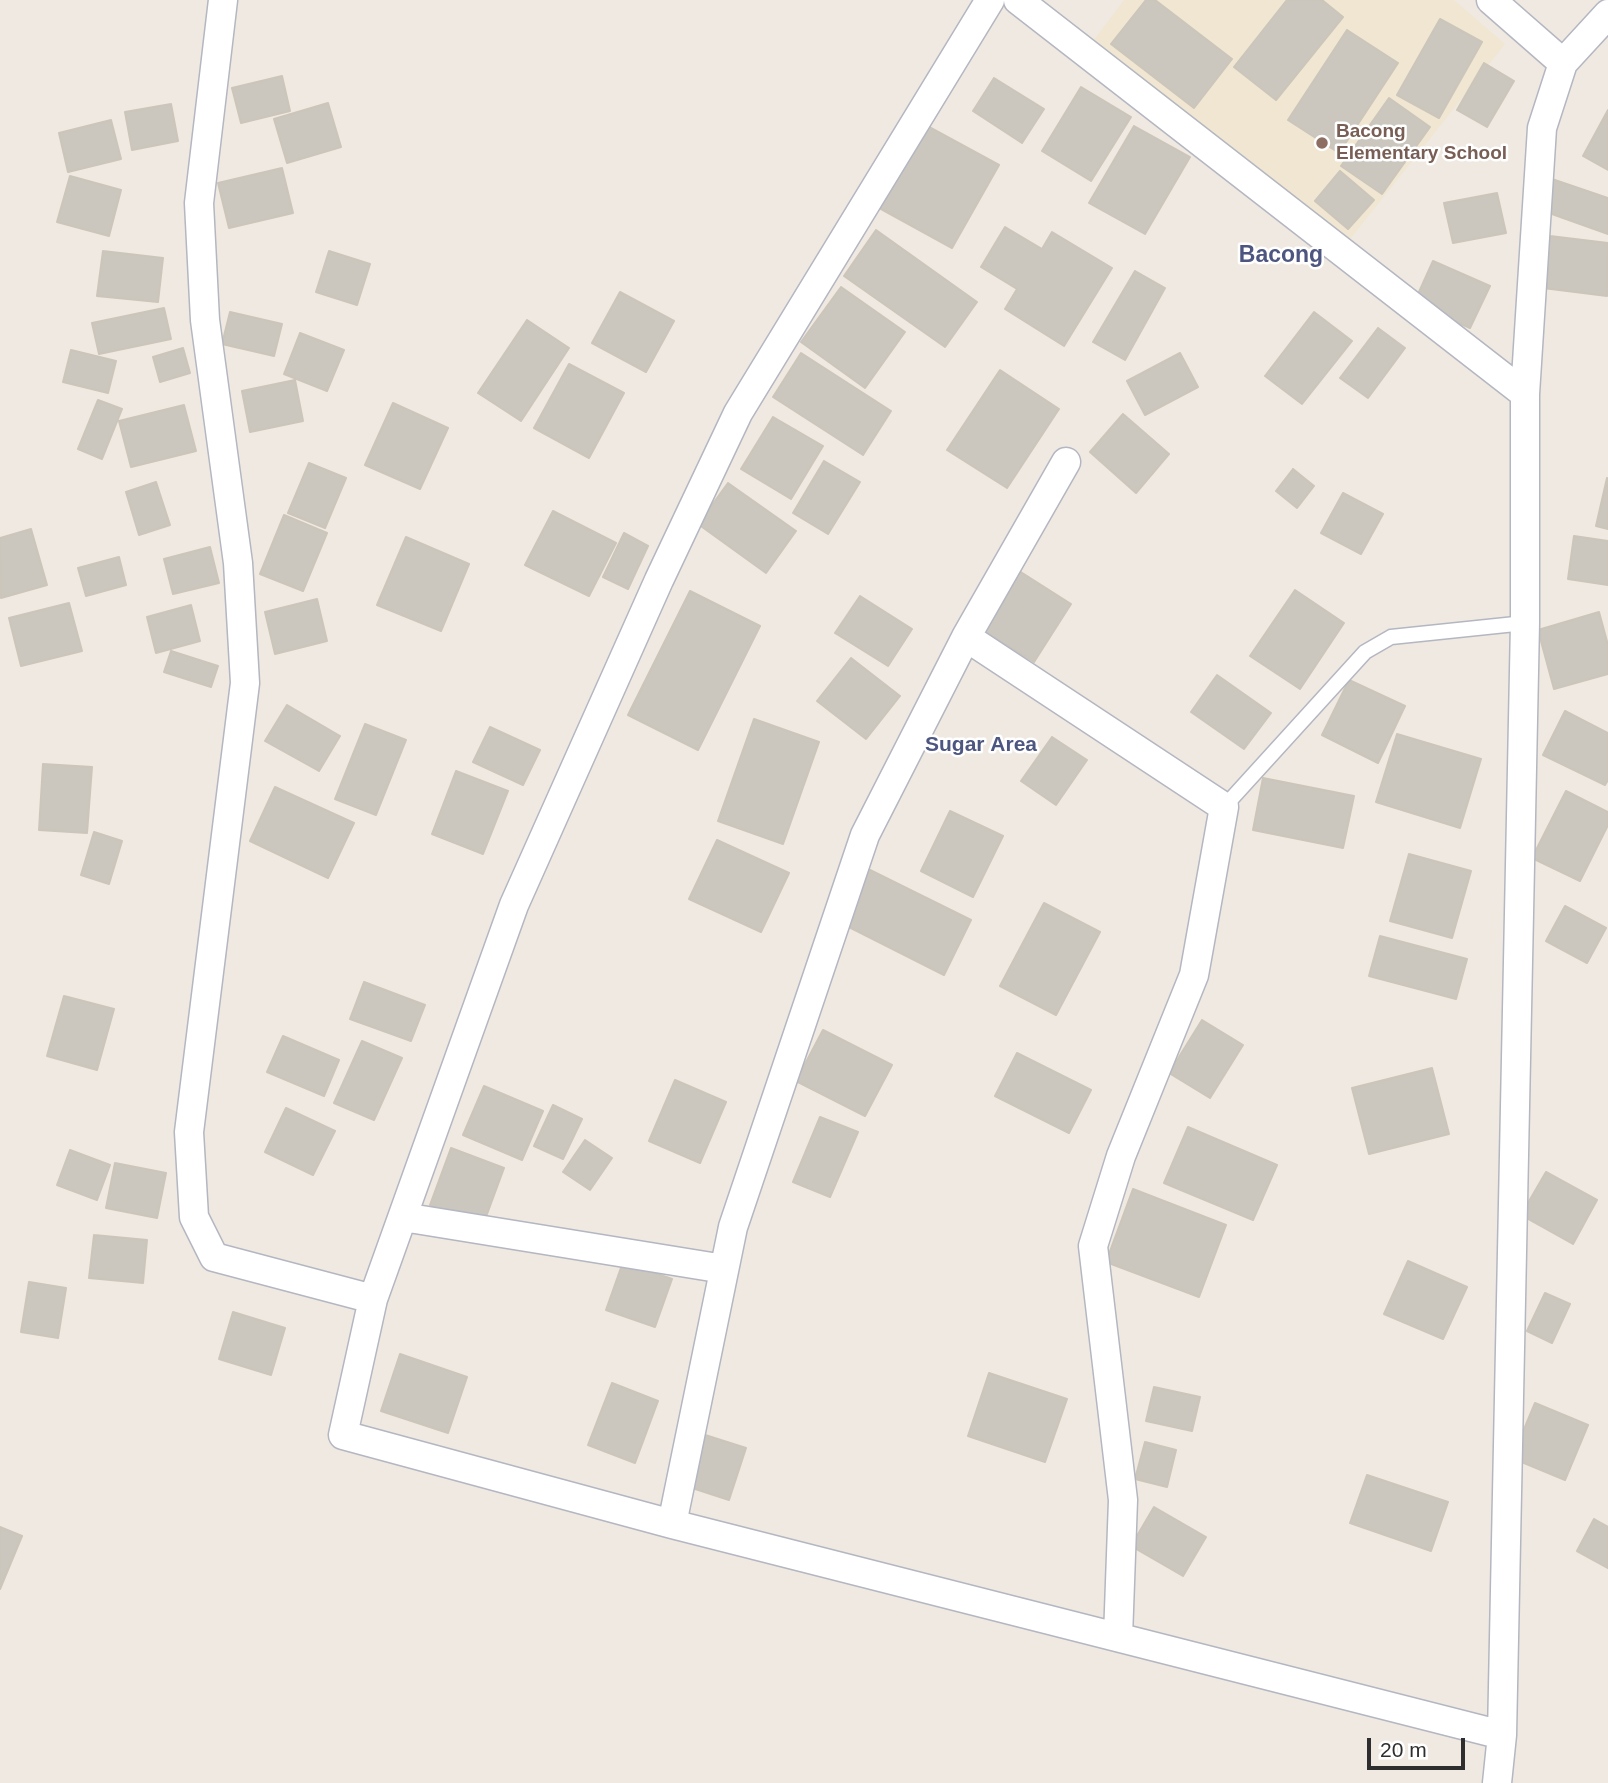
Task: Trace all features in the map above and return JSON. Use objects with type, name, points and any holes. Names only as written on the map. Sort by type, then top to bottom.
[{"type":"street","points":[[223,0],[198,203],[205,320],[238,563],[246,682],[189,1132],[194,1217],[214,1257],[373,1299]]},
{"type":"street","points":[[990,0],[738,413],[514,905],[373,1299],[343,1435],[672,1524],[1502,1735]]},
{"type":"street","points":[[1018,0],[1525,394]]},
{"type":"street","points":[[1491,0],[1563,63]]},
{"type":"street","points":[[1497,1783],[1502,1735],[1525,623],[1525,394],[1542,128],[1563,63],[1608,14]]},
{"type":"street","points":[[672,1524],[733,1227],[865,835],[967,637],[1066,462]]},
{"type":"street","points":[[967,637],[1224,807],[1194,975],[1121,1156],[1094,1247],[1124,1500],[1118,1637]]},
{"type":"street","points":[[403,1217],[724,1269]]},
{"type":"lane","points":[[1224,807],[1365,652],[1391,637],[1525,623]]},
{"type":"shaded area","name":"Bacong Elementary School","points":[[1124,0],[1454,0],[1505,44],[1347,243],[1091,44]]},
{"type":"building","points":[[1146,0],[1155,0],[1232,59],[1194,108],[1111,44]]},
{"type":"building","points":[[1287,0],[1322,0],[1343,17],[1276,100],[1234,67]]},
{"type":"building","points":[[1440,19],[1482,42],[1439,118],[1397,95]]},
{"type":"building","points":[[1347,30],[1398,63],[1339,153],[1288,120]]},
{"type":"building","points":[[1484,63],[1514,81],[1487,127],[1457,110]]},
{"type":"building","points":[[282,76],[290,111],[241,123],[232,88]]},
{"type":"building","points":[[994,78],[1044,109],[1022,143],[973,111]]},
{"type":"building","points":[[1081,87],[1131,117],[1091,181],[1042,151]]},
{"type":"building","points":[[1389,98],[1430,127],[1382,194],[1341,166]]},
{"type":"building","points":[[328,103],[341,147],[287,163],[274,119]]},
{"type":"building","points":[[171,104],[178,141],[132,150],[125,112]]},
{"type":"building","points":[[1608,110],[1608,170],[1583,156]]},
{"type":"building","points":[[111,120],[121,159],[68,172],[59,133]]},
{"type":"building","points":[[918,121],[999,165],[952,248],[872,204]]},
{"type":"building","points":[[1134,126],[1190,157],[1145,234],[1089,203]]},
{"type":"building","points":[[282,168],[293,213],[229,228],[218,183]]},
{"type":"building","points":[[1340,171],[1374,200],[1348,229],[1315,201]]},
{"type":"building","points":[[70,176],[121,190],[109,236],[57,222]]},
{"type":"building","points":[[1549,178],[1608,198],[1608,234],[1538,209]]},
{"type":"building","points":[[1497,193],[1506,233],[1453,243],[1444,203]]},
{"type":"building","points":[[1005,227],[1042,249],[1052,232],[1112,268],[1064,346],[1005,309],[1017,289],[981,267]]},
{"type":"building","points":[[876,230],[977,302],[945,347],[844,276]]},
{"type":"building","points":[[1550,236],[1608,243],[1607,296],[1543,288]]},
{"type":"building","points":[[103,251],[163,258],[158,302],[97,296]]},
{"type":"building","points":[[329,251],[370,264],[357,305],[316,292]]},
{"type":"building","points":[[1433,261],[1490,286],[1470,328],[1414,303]]},
{"type":"building","points":[[1135,271],[1165,288],[1125,360],[1093,342]]},
{"type":"building","points":[[841,287],[905,332],[865,388],[801,342]]},
{"type":"building","points":[[620,292],[674,321],[646,372],[592,343]]},
{"type":"building","points":[[164,308],[171,339],[99,354],[92,323]]},
{"type":"building","points":[[230,312],[282,324],[274,356],[222,344]]},
{"type":"building","points":[[1314,312],[1352,341],[1302,404],[1265,376]]},
{"type":"building","points":[[527,320],[569,348],[521,421],[478,393]]},
{"type":"building","points":[[1378,328],[1405,348],[1368,398],[1340,378]]},
{"type":"building","points":[[300,333],[344,350],[327,391],[284,374]]},
{"type":"building","points":[[183,348],[190,373],[160,382],[153,357]]},
{"type":"building","points":[[71,350],[116,361],[108,393],[63,382]]},
{"type":"building","points":[[801,353],[891,411],[863,455],[773,397]]},
{"type":"building","points":[[1180,353],[1198,387],[1145,415],[1127,381]]},
{"type":"building","points":[[569,364],[624,393],[589,458],[534,428]]},
{"type":"building","points":[[1000,370],[1059,409],[1007,488],[947,450]]},
{"type":"building","points":[[295,380],[303,421],[250,432],[242,391]]},
{"type":"building","points":[[98,400],[122,409],[102,459],[78,449]]},
{"type":"building","points":[[393,403],[448,428],[420,489],[365,465]]},
{"type":"building","points":[[184,405],[196,451],[131,467],[119,421]]},
{"type":"building","points":[[1123,414],[1169,454],[1136,493],[1090,452]]},
{"type":"building","points":[[773,417],[823,446],[791,499],[741,469]]},
{"type":"building","points":[[824,461],[860,482],[828,534],[793,513]]},
{"type":"building","points":[[309,463],[346,478],[325,528],[288,513]]},
{"type":"building","points":[[1293,469],[1314,486],[1297,508],[1276,491]]},
{"type":"building","points":[[1608,479],[1608,529],[1596,526]]},
{"type":"building","points":[[156,482],[170,525],[139,535],[126,492]]},
{"type":"building","points":[[728,483],[796,531],[766,573],[698,524]]},
{"type":"building","points":[[1343,493],[1383,514],[1361,554],[1321,533]]},
{"type":"building","points":[[553,511],[616,543],[589,596],[525,565]]},
{"type":"building","points":[[284,515],[327,533],[303,591],[260,574]]},
{"type":"building","points":[[31,529],[47,585],[1,598],[0,538]]},
{"type":"building","points":[[624,533],[648,546],[628,589],[603,577]]},
{"type":"building","points":[[1574,536],[1608,541],[1608,585],[1568,579]]},
{"type":"building","points":[[406,537],[469,564],[441,631],[377,605]]},
{"type":"building","points":[[210,547],[219,583],[173,594],[164,559]]},
{"type":"building","points":[[119,557],[126,585],[86,596],[78,568]]},
{"type":"building","points":[[1016,569],[1071,604],[1034,662],[979,628]]},
{"type":"building","points":[[1295,590],[1344,623],[1300,689],[1250,656]]},
{"type":"building","points":[[690,591],[760,626],[698,750],[628,715]]},
{"type":"building","points":[[860,596],[912,629],[888,666],[835,633]]},
{"type":"building","points":[[317,599],[327,641],[275,654],[265,612]]},
{"type":"building","points":[[69,603],[82,651],[21,666],[9,618]]},
{"type":"building","points":[[191,605],[200,641],[156,653],[147,617]]},
{"type":"building","points":[[1599,612],[1608,645],[1608,674],[1554,689],[1538,630]]},
{"type":"building","points":[[171,651],[218,666],[211,687],[164,672]]},
{"type":"building","points":[[851,658],[900,696],[866,739],[817,701]]},
{"type":"building","points":[[1217,675],[1271,713],[1244,749],[1191,712]]},
{"type":"building","points":[[1349,680],[1405,706],[1378,763],[1322,735]]},
{"type":"building","points":[[287,705],[340,736],[319,771],[265,741]]},
{"type":"building","points":[[1565,711],[1608,733],[1608,780],[1605,785],[1543,755]]},
{"type":"building","points":[[754,719],[819,742],[783,844],[718,821]]},
{"type":"building","points":[[365,724],[406,740],[376,815],[335,799]]},
{"type":"building","points":[[490,727],[540,750],[523,785],[473,762]]},
{"type":"building","points":[[1397,734],[1481,759],[1460,828],[1376,802]]},
{"type":"building","points":[[1052,737],[1087,760],[1056,805],[1021,781]]},
{"type":"building","points":[[43,764],[92,767],[87,833],[39,830]]},
{"type":"building","points":[[456,771],[508,791],[483,854],[432,834]]},
{"type":"building","points":[[1263,778],[1354,796],[1343,848],[1253,830]]},
{"type":"building","points":[[275,787],[354,823],[328,878],[250,841]]},
{"type":"building","points":[[1566,791],[1608,812],[1608,825],[1580,881],[1532,858]]},
{"type":"building","points":[[950,811],[1003,836],[973,897],[921,871]]},
{"type":"building","points":[[94,832],[122,841],[109,884],[81,875]]},
{"type":"building","points":[[717,840],[789,873],[761,932],[689,899]]},
{"type":"building","points":[[1409,854],[1471,871],[1452,938],[1390,921]]},
{"type":"building","points":[[868,869],[971,920],[944,975],[841,923]]},
{"type":"building","points":[[1044,903],[1100,932],[1056,1015],[1000,986]]},
{"type":"building","points":[[1565,906],[1606,928],[1587,963],[1546,941]]},
{"type":"building","points":[[1380,936],[1467,959],[1456,999],[1369,976]]},
{"type":"building","points":[[364,982],[425,1005],[411,1041],[350,1019]]},
{"type":"building","points":[[64,996],[114,1009],[97,1070],[47,1056]]},
{"type":"building","points":[[1202,1020],[1243,1045],[1210,1098],[1169,1073]]},
{"type":"building","points":[[823,1030],[892,1065],[865,1116],[796,1081]]},
{"type":"building","points":[[283,1036],[339,1060],[324,1096],[267,1072]]},
{"type":"building","points":[[362,1041],[402,1058],[374,1120],[334,1103]]},
{"type":"building","points":[[1017,1053],[1091,1090],[1069,1133],[995,1096]]},
{"type":"building","points":[[1432,1068],[1449,1134],[1369,1154],[1352,1088]]},
{"type":"building","points":[[675,1080],[726,1102],[700,1163],[649,1141]]},
{"type":"building","points":[[484,1086],[543,1111],[522,1160],[463,1135]]},
{"type":"building","points":[[553,1105],[582,1119],[563,1159],[534,1146]]},
{"type":"building","points":[[286,1108],[335,1131],[313,1175],[265,1152]]},
{"type":"building","points":[[820,1117],[858,1132],[830,1197],[793,1182]]},
{"type":"building","points":[[1188,1127],[1277,1165],[1253,1220],[1164,1183]]},
{"type":"building","points":[[585,1140],[612,1158],[590,1190],[563,1172]]},
{"type":"building","points":[[451,1148],[504,1168],[483,1225],[430,1205]]},
{"type":"building","points":[[70,1150],[110,1165],[97,1200],[57,1185]]},
{"type":"building","points":[[115,1163],[166,1173],[157,1218],[106,1208]]},
{"type":"building","points":[[1546,1172],[1597,1200],[1573,1244],[1521,1215]]},
{"type":"building","points":[[1133,1189],[1226,1225],[1199,1297],[1106,1262]]},
{"type":"building","points":[[94,1235],[147,1240],[143,1283],[89,1278]]},
{"type":"building","points":[[1408,1261],[1467,1287],[1443,1339],[1384,1314]]},
{"type":"building","points":[[623,1262],[672,1279],[655,1327],[606,1310]]},
{"type":"building","points":[[29,1282],[66,1288],[58,1338],[21,1332]]},
{"type":"building","points":[[1545,1293],[1570,1304],[1552,1343],[1527,1331]]},
{"type":"building","points":[[233,1312],[285,1328],[271,1375],[219,1359]]},
{"type":"building","points":[[400,1354],[467,1377],[448,1433],[381,1411]]},
{"type":"building","points":[[989,1373],[1067,1399],[1045,1462],[968,1436]]},
{"type":"building","points":[[612,1383],[658,1401],[635,1463],[588,1445]]},
{"type":"building","points":[[1154,1387],[1200,1397],[1192,1431],[1146,1421]]},
{"type":"building","points":[[1535,1403],[1588,1425],[1565,1480],[1512,1458]]},
{"type":"building","points":[[702,1434],[746,1448],[729,1500],[686,1486]]},
{"type":"building","points":[[1145,1442],[1176,1450],[1167,1487],[1135,1479]]},
{"type":"building","points":[[1367,1475],[1448,1502],[1431,1551],[1350,1523]]},
{"type":"building","points":[[1154,1507],[1206,1537],[1183,1576],[1131,1546]]},
{"type":"building","points":[[1594,1519],[1608,1527],[1608,1568],[1577,1551]]},
{"type":"building","points":[[0,1527],[22,1536],[0,1589]]},
{"type":"place","name":"Bacong Elementary School","points":[[1322,143]]},
{"type":"district","name":"Bacong","points":[[1281,256]]},
{"type":"district","name":"Sugar Area","points":[[981,745]]}]
